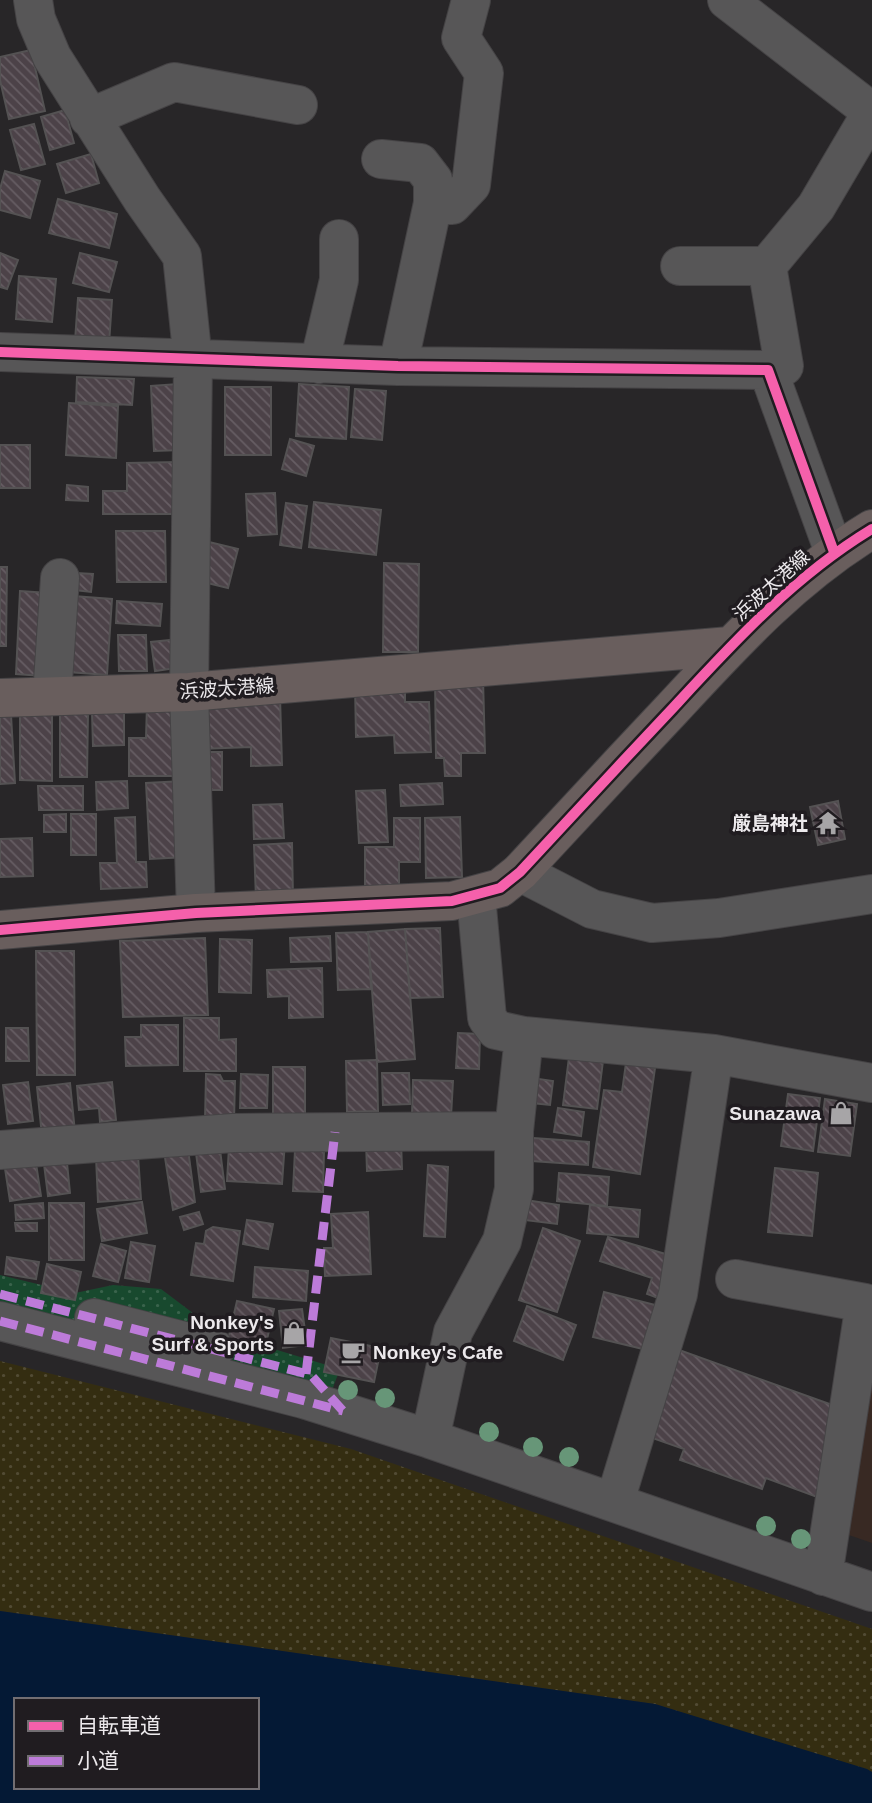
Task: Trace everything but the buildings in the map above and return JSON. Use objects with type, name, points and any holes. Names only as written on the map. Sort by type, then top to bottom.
[{"type":"main road","name":"浜波太港線","points":[[0,698],[189,692],[730,646],[789,587],[834,552],[872,529]]},
{"type":"main road","points":[[0,930],[196,914],[452,901],[500,888],[520,872],[730,646]]},
{"type":"street","points":[[33,0],[36,19],[51,57],[182,256],[193,361],[189,692],[196,914]]},
{"type":"street","points":[[433,203],[452,205],[471,185],[484,73],[461,38],[471,0]]},
{"type":"street","points":[[680,267],[767,265],[816,207],[872,112],[727,0]]},
{"type":"street","points":[[89,118],[174,82],[298,105]]},
{"type":"street","points":[[381,159],[420,163],[433,180],[433,203],[398,366]]},
{"type":"street","points":[[319,364],[339,280],[339,239]]},
{"type":"street","points":[[0,352],[193,361],[398,366],[768,370],[783,366],[767,265]]},
{"type":"street","points":[[768,370],[834,552]]},
{"type":"street","points":[[52,696],[61,578]]},
{"type":"street","points":[[520,872],[592,909],[652,923],[719,918],[872,894]]},
{"type":"street","points":[[476,896],[487,1018],[496,1030],[714,1054],[872,1083]]},
{"type":"street","points":[[430,1438],[453,1332],[502,1241],[514,1189],[514,1131],[524,1035]]},
{"type":"street","points":[[615,1501],[678,1294],[714,1054]]},
{"type":"street","points":[[0,1150],[233,1133],[514,1131]]},
{"type":"street","points":[[735,1279],[865,1303],[823,1576]]},
{"type":"street","points":[[0,1294],[310,1375],[343,1412]]},
{"type":"street","points":[[0,1321],[343,1412],[430,1438],[872,1592]]},
{"type":"shaded area","points":[[872,1351],[872,1543],[843,1533]]},
{"type":"sand","points":[[0,1361],[351,1449],[872,1629],[872,1772],[655,1704],[0,1611]]},
{"type":"green space","points":[[0,1275],[75,1293],[113,1285],[161,1289],[218,1332],[340,1369],[323,1414],[0,1333]]},
{"type":"water","points":[[0,1611],[655,1704],[867,1769],[872,1772],[872,1803],[0,1803]]},
{"type":"marked path","points":[[306,1374],[335,1132]]},
{"type":"marked path","points":[[0,1294],[311,1375],[343,1411]]},
{"type":"marked path","points":[[0,1321],[343,1411]]},
{"type":"cycle path","points":[[0,352],[398,366],[768,370],[834,552]]},
{"type":"cycle path","points":[[0,930],[196,913],[452,901],[500,888],[520,872],[718,659],[766,612],[816,568],[872,529]]},
{"type":"place","name":"厳島神社","points":[[828,823]]},
{"type":"place","name":"Sunazawa","points":[[841,1113]]},
{"type":"place","name":"Nonkey's Surf & Sports","points":[[294,1333]]},
{"type":"place","name":"Nonkey's Cafe","points":[[353,1352]]}]
